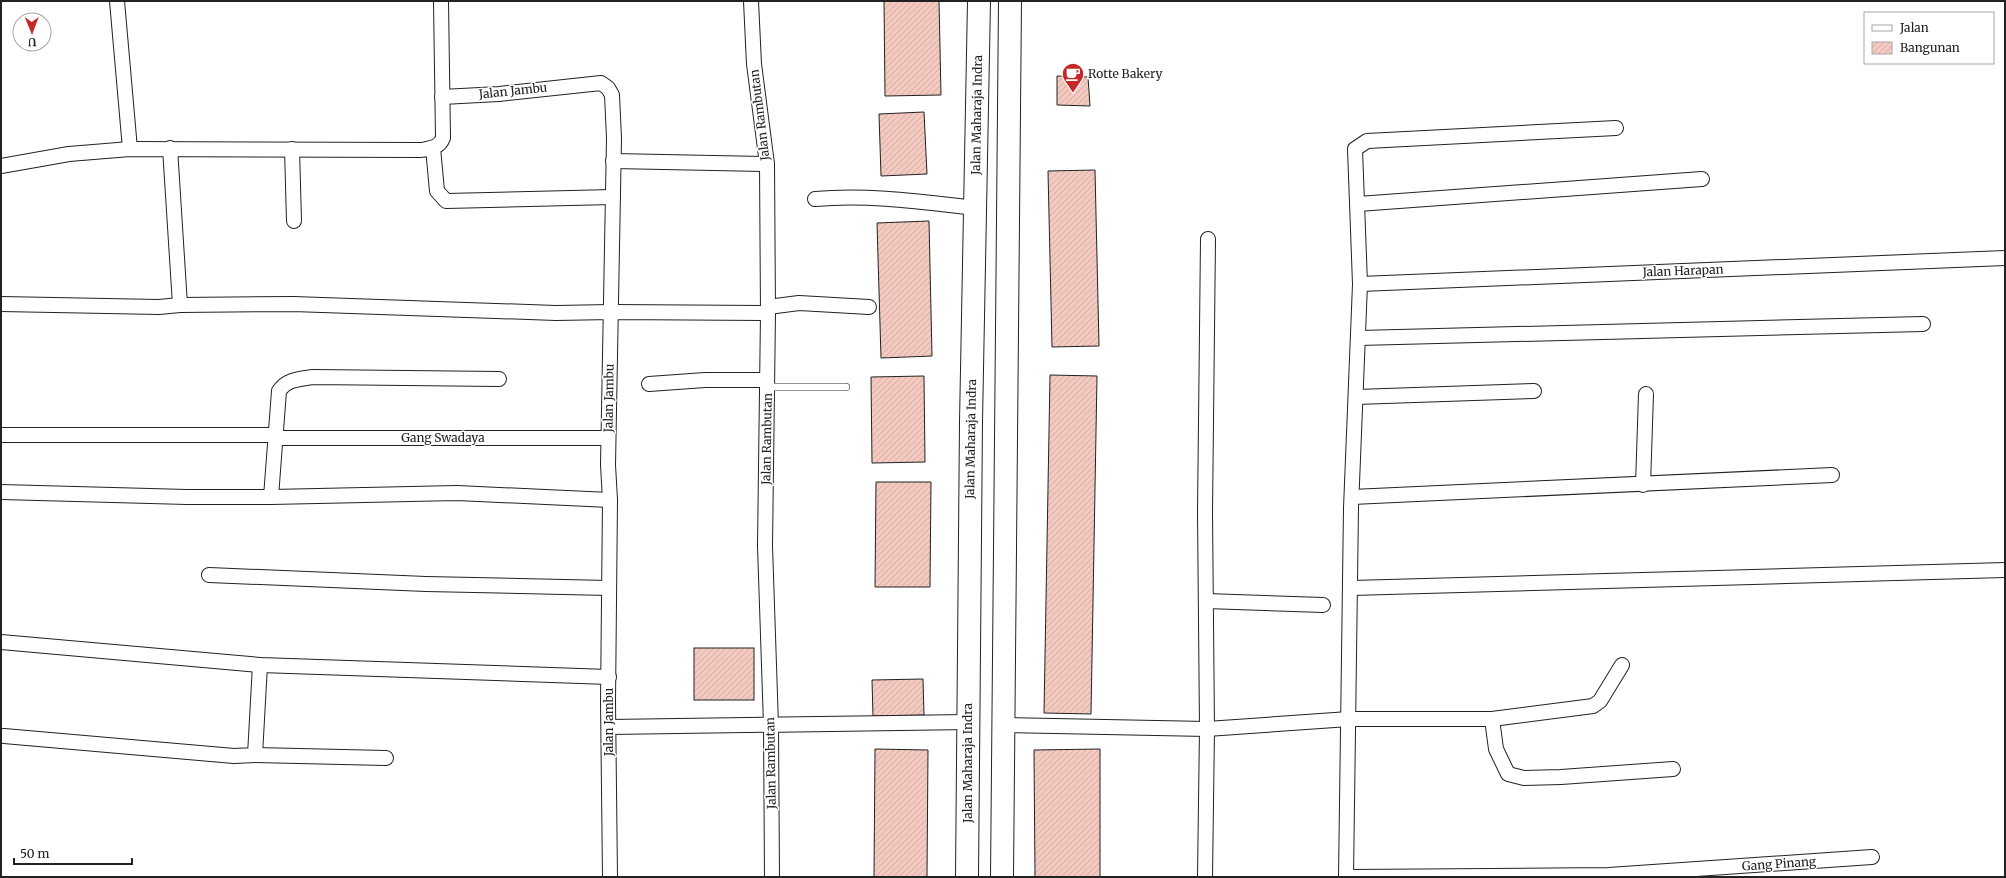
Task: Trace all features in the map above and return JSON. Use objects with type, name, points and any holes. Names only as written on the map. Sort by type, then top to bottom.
[{"type":"highway","name":"Jalan Maharaja Indra","points":[[968,877],[973,271],[976,208],[979,1]]},
{"type":"highway","points":[[1002,877],[1010,1]]},
{"type":"highway","points":[[973,271],[1007,272]]},
{"type":"street","points":[[116,1],[130,149]]},
{"type":"street","points":[[1,166],[69,154],[130,149],[421,150],[433,148],[440,143],[443,138],[441,1]]},
{"type":"street","name":"Jalan Rambutan","points":[[751,1],[754,64],[767,164],[768,310],[765,546],[771,725],[772,877]]},
{"type":"street","name":"Jalan Jambu","points":[[442,97],[499,94],[601,83],[608,88],[612,95],[614,138],[608,438],[610,500],[610,877]]},
{"type":"street","points":[[1346,877],[1350,719],[1352,497],[1360,284],[1355,149],[1367,141],[1616,128]]},
{"type":"street","points":[[170,148],[180,305]]},
{"type":"street","points":[[433,148],[437,191],[446,201],[613,197]]},
{"type":"street","points":[[292,149],[294,221]]},
{"type":"street","points":[[613,161],[767,164]]},
{"type":"street","points":[[1358,204],[1702,178]]},
{"type":"street","points":[[814,199],[835,197],[930,202],[976,208]]},
{"type":"street","points":[[1205,877],[1207,729],[1205,512],[1208,239]]},
{"type":"street","name":"Jalan Harapan","points":[[1360,284],[2005,258]]},
{"type":"street","points":[[1,304],[159,306],[293,304],[556,314],[768,310],[800,304],[869,307]]},
{"type":"street","points":[[1359,338],[1923,324]]},
{"type":"street","points":[[271,497],[277,437],[279,391],[290,381],[313,377],[499,379]]},
{"type":"street","points":[[649,384],[705,380],[767,383]]},
{"type":"street","points":[[1356,397],[1534,391]]},
{"type":"street","points":[[1643,485],[1646,394]]},
{"type":"street","name":"Gang Swadaya","points":[[1,435],[608,438]]},
{"type":"street","points":[[1352,497],[1643,485],[1832,475]]},
{"type":"street","points":[[1,492],[187,497],[271,497],[457,493],[610,500]]},
{"type":"street","points":[[1351,588],[2005,570]]},
{"type":"street","points":[[209,575],[426,584],[609,588]]},
{"type":"street","points":[[1206,601],[1323,605]]},
{"type":"street","points":[[1,642],[260,664],[609,677]]},
{"type":"street","points":[[255,755],[260,664]]},
{"type":"street","points":[[1003,725],[1207,729],[1350,719],[1492,719],[1593,706],[1600,701],[1622,665]]},
{"type":"street","points":[[1492,719],[1496,749],[1508,774],[1524,778],[1561,777],[1673,769]]},
{"type":"street","points":[[609,726],[969,722]]},
{"type":"street","points":[[4,736],[234,756],[255,755],[318,758],[386,758]]},
{"type":"street","name":"Gang Pinang","points":[[1349,877],[1610,875],[1872,857]]},
{"type":"lane","points":[[767,383],[846,387]]},
{"type":"building","points":[[884,1],[939,1],[941,95],[885,96]]},
{"type":"building","name":"Rotte Bakery","points":[[1057,76],[1088,77],[1090,106],[1057,105]]},
{"type":"building","points":[[924,112],[927,174],[881,176],[879,114]]},
{"type":"building","points":[[1095,170],[1099,346],[1052,347],[1048,171]]},
{"type":"building","points":[[929,221],[932,356],[881,358],[877,223]]},
{"type":"building","points":[[1050,375],[1097,376],[1091,714],[1044,713]]},
{"type":"building","points":[[924,376],[925,462],[872,463],[871,377]]},
{"type":"building","points":[[876,482],[931,482],[930,587],[875,587]]},
{"type":"building","points":[[694,648],[754,648],[754,700],[694,700]]},
{"type":"building","points":[[923,679],[924,715],[873,716],[872,680]]},
{"type":"building","points":[[875,749],[928,750],[927,877],[874,877]]},
{"type":"building","points":[[1100,749],[1100,877],[1035,877],[1034,750]]},
{"type":"place","name":"Rotte Bakery","points":[[1073,94]]}]
